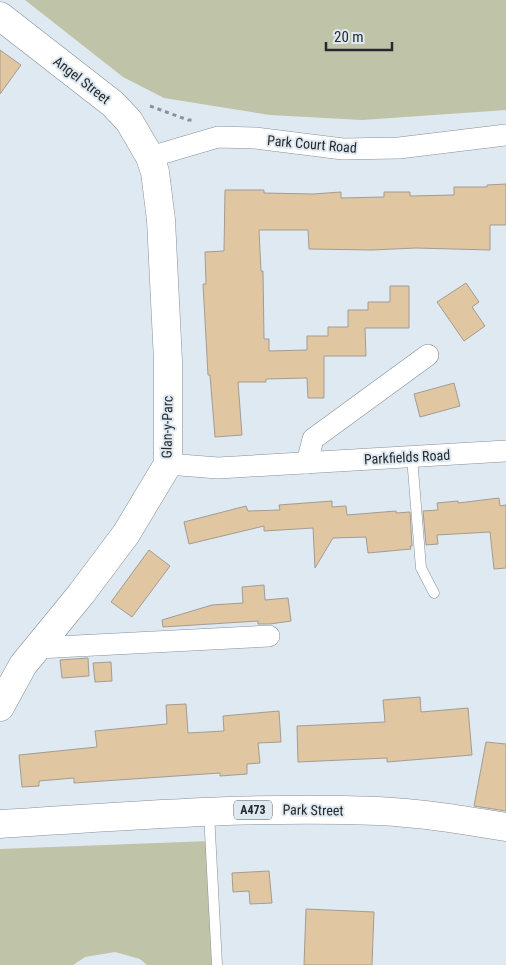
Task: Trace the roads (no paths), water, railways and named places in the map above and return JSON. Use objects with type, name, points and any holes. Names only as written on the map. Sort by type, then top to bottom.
[{"type":"street","name":"Angel Street","points":[[0,16],[113,104],[129,121],[150,157]]},
{"type":"street","name":"Park Court Road","points":[[150,157],[218,137],[255,138],[343,149],[399,148],[506,135]]},
{"type":"street","name":"Glan-y-Parc","points":[[0,707],[23,665],[81,594],[126,534],[168,464],[168,361],[161,220],[155,172],[150,157]]},
{"type":"street","points":[[307,463],[313,440],[428,355]]},
{"type":"street","name":"Parkfields Road","points":[[168,464],[218,468],[506,451]]},
{"type":"street","points":[[37,648],[269,636]]},
{"type":"street","name":"Park Street","points":[[0,824],[276,809],[380,811],[436,816],[506,827]]},
{"type":"lane","points":[[412,457],[421,568],[434,593]]},
{"type":"lane","points":[[209,812],[217,965]]}]
